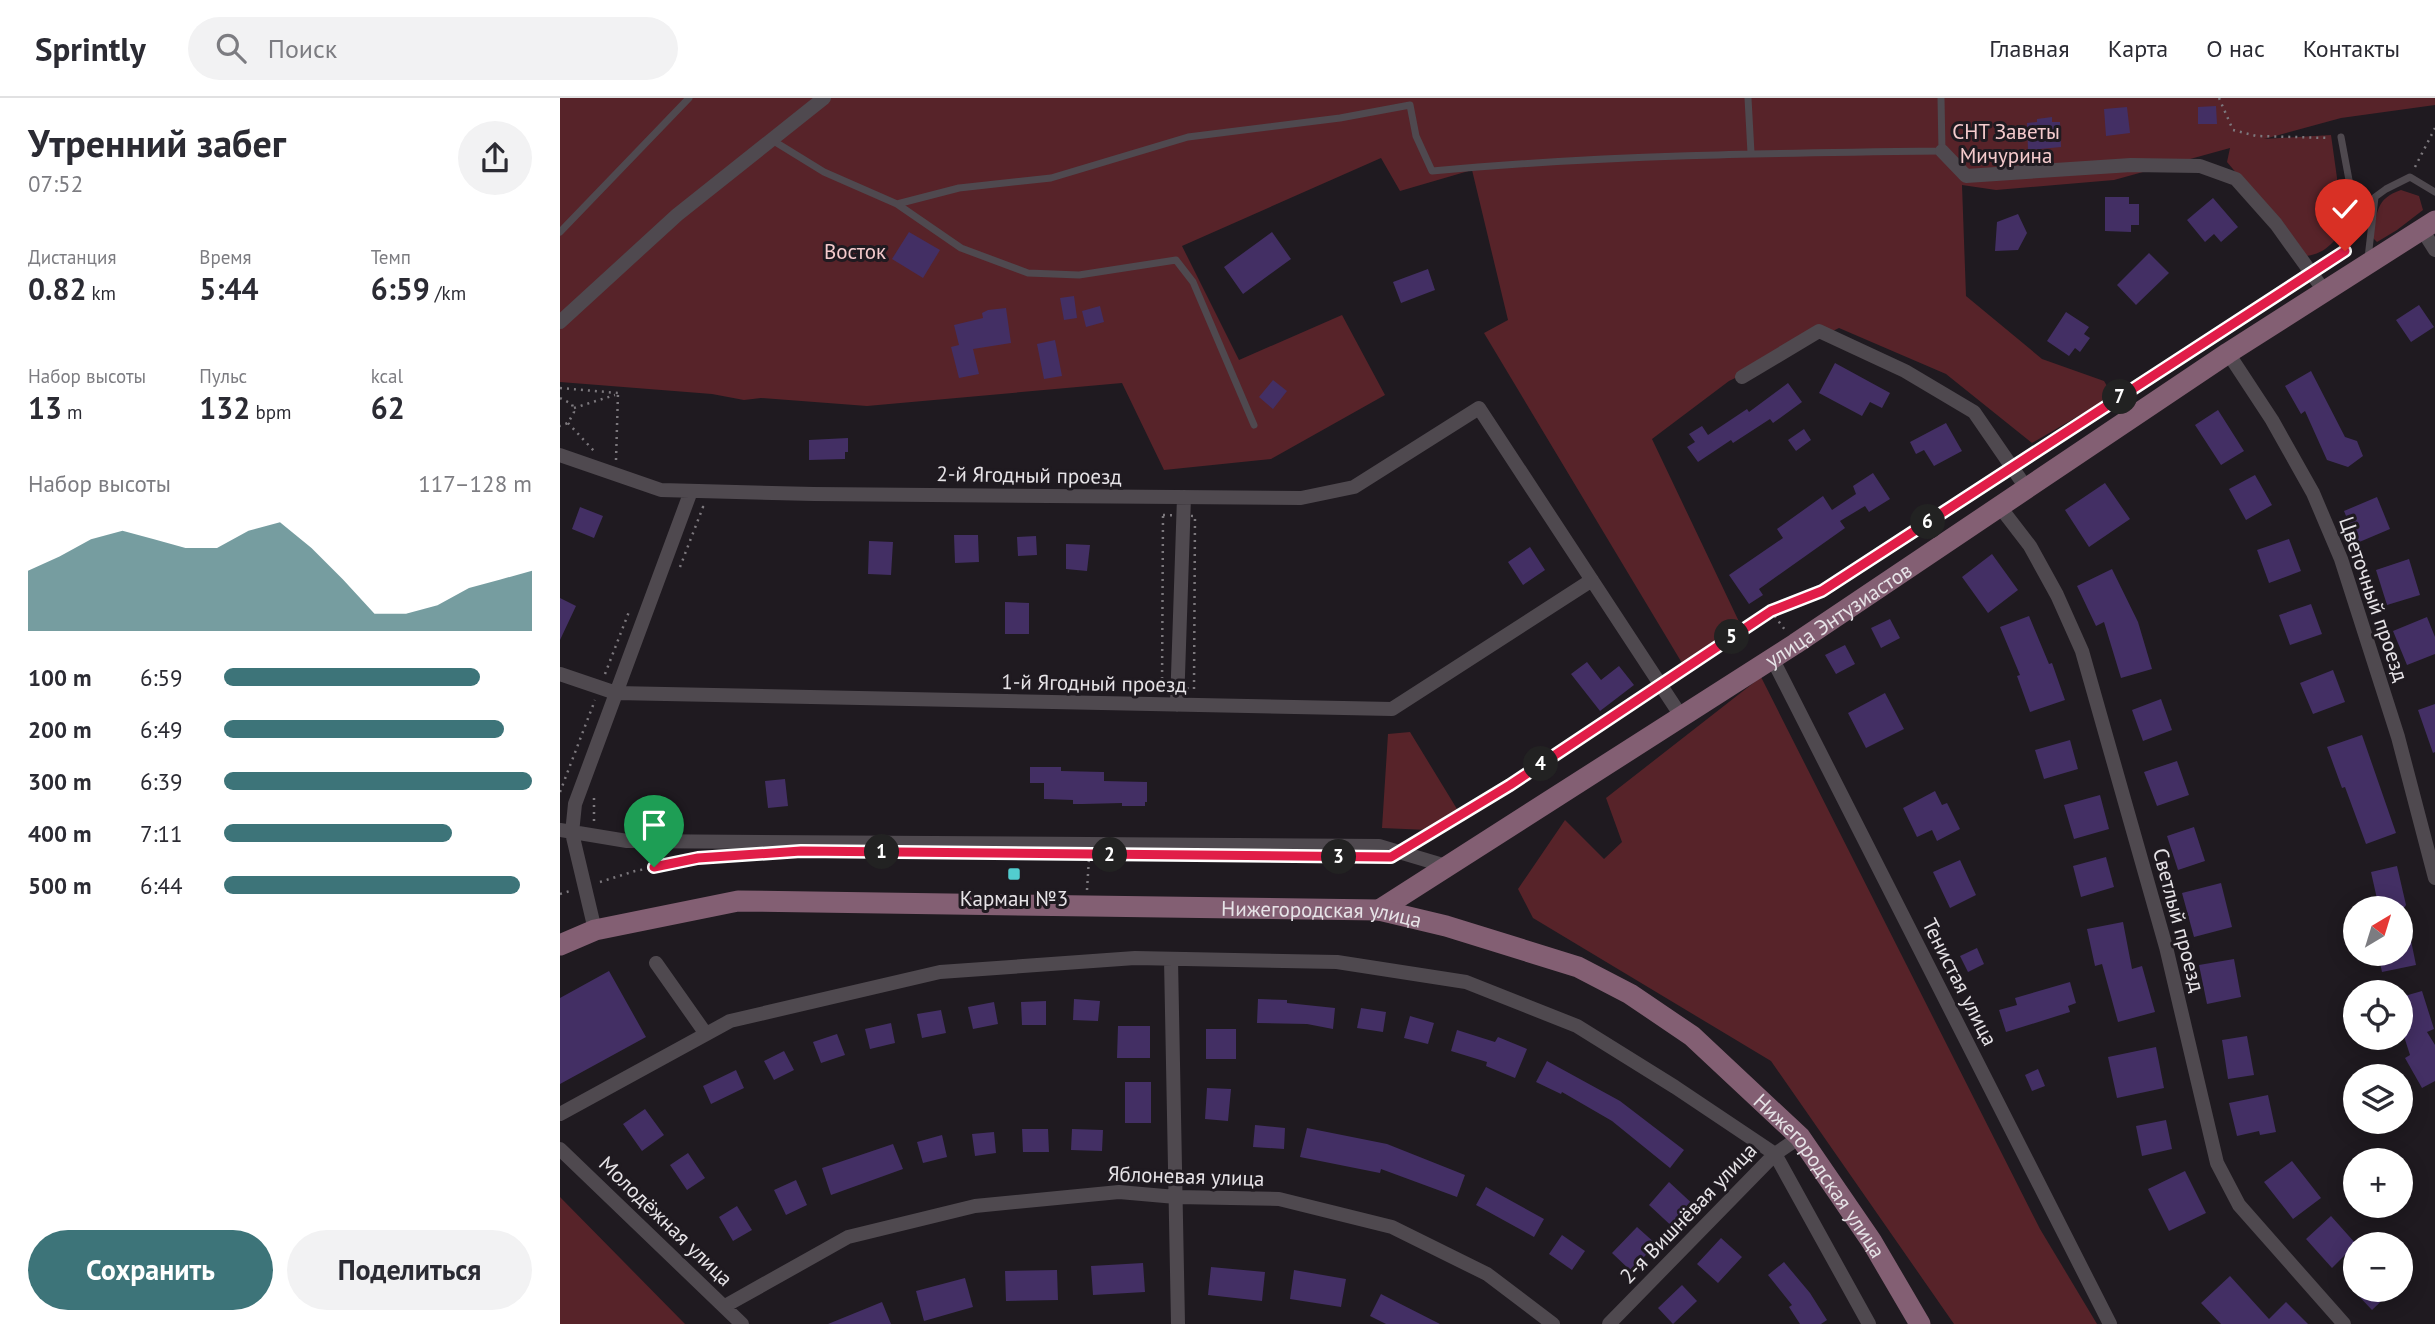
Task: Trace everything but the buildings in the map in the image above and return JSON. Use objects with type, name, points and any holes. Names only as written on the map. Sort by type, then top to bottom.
[{"type":"street","points":[[560,322],[677,215],[824,98]]},
{"type":"street","points":[[1942,151],[1966,177],[2132,165],[2200,166],[2235,179],[2276,224],[2325,292]]},
{"type":"street","points":[[2429,226],[2435,250]]},
{"type":"street","name":"улица Энтузиастов","points":[[1379,910],[1795,645],[2228,353],[2429,226]]},
{"type":"street","points":[[1742,377],[1819,331],[1905,370],[1975,412],[2027,489]]},
{"type":"street","name":"Цветочный проезд","points":[[2228,353],[2272,420],[2313,493],[2341,559],[2398,737],[2435,878]]},
{"type":"street","name":"2-й Ягодный проезд","points":[[560,455],[661,490],[1301,498],[1354,487],[1479,408],[1592,580]]},
{"type":"street","points":[[595,930],[585,886],[566,832],[691,491]]},
{"type":"street","points":[[1177,705],[1184,497]]},
{"type":"street","name":"Светлый проезд","points":[[2000,507],[2030,546],[2057,595],[2082,651],[2166,947],[2217,1163],[2239,1205],[2344,1324]]},
{"type":"street","points":[[1592,580],[1681,716]]},
{"type":"street","name":"1-й Ягодный проезд","points":[[560,674],[616,694],[1392,709],[1592,580]]},
{"type":"street","name":"Тенистая улица","points":[[1772,658],[2110,1324]]},
{"type":"street","points":[[566,832],[627,841],[1380,846],[1446,866]]},
{"type":"street","name":"Нижегородская улица","points":[[560,945],[595,930],[738,901],[1379,910],[1446,926],[1578,967],[1630,994],[1692,1036],[1800,1137],[1872,1242],[1920,1324]]},
{"type":"street","points":[[560,1114],[730,1021],[940,972],[1135,958],[1337,962],[1466,982],[1577,1026],[1775,1154],[1869,1324]]},
{"type":"street","points":[[1171,959],[1178,1324]]},
{"type":"street","points":[[656,962],[706,1034]]},
{"type":"street","name":"2-я Вишнёвая улица","points":[[1609,1324],[1775,1154],[1800,1137]]},
{"type":"street","name":"Молодёжная улица","points":[[560,1149],[742,1324]]},
{"type":"street","name":"Яблоневая улица","points":[[725,1306],[848,1237],[975,1206],[1119,1192],[1176,1197],[1279,1199],[1392,1227],[1487,1274],[1553,1324]]},
{"type":"lane","points":[[560,232],[689,98]]},
{"type":"lane","points":[[1748,98],[1751,153]]},
{"type":"lane","points":[[897,204],[959,188],[1051,178],[1188,137],[1340,118],[1412,101],[1416,136],[1432,170],[1534,162],[1751,153],[1942,151],[1941,98]]},
{"type":"lane","points":[[2341,137],[2349,180],[2371,216]]},
{"type":"lane","points":[[772,139],[824,172],[897,204],[961,248],[1028,273],[1079,275],[1176,260],[1193,282],[1254,425]]},
{"type":"lane","points":[[2368,265],[2375,197],[2386,188],[2410,177],[2435,192]]},
{"type":"path","points":[[2219,98],[2233,131],[2256,136],[2324,139],[2341,137]]},
{"type":"path","points":[[2410,177],[2435,128]]},
{"type":"path","points":[[1399,852],[1510,785],[1771,611],[1822,591],[2345,251]]},
{"type":"path","points":[[560,388],[618,394]]},
{"type":"path","points":[[560,426],[568,423],[573,416],[572,404],[562,398],[568,388]]},
{"type":"path","points":[[574,408],[618,394]]},
{"type":"path","points":[[614,474],[618,394]]},
{"type":"path","points":[[568,423],[601,459]]},
{"type":"path","points":[[1771,611],[1795,645]]},
{"type":"path","points":[[560,894],[635,871],[711,857]]},
{"type":"green space","points":[[560,98],[2435,98],[2435,105],[2341,118],[2264,139],[2331,135],[2338,185],[2348,220],[2331,244],[2313,255],[2306,256],[2227,162],[2230,148],[2114,180],[1996,190],[1962,185],[1966,296],[2042,359],[2104,381],[2113,396],[2032,443],[1946,374],[1839,328],[1729,381],[1652,439],[1743,630],[1685,668],[1484,333],[1508,320],[1472,170],[1400,191],[1381,158],[1182,246],[1239,360],[1342,315],[1385,395],[1271,459],[1164,470],[1122,383],[867,406],[761,398],[744,400],[712,394],[560,382]]},
{"type":"green space","points":[[2401,190],[2419,196],[2423,210],[2377,242],[2372,237],[2379,208],[2386,198]]},
{"type":"green space","points":[[1761,677],[2040,1229],[2097,1324],[1954,1324],[1771,1061],[1533,918],[1518,889],[1565,820],[1604,859],[1622,842],[1606,798]]},
{"type":"green space","points":[[1410,732],[1457,809],[1428,830],[1382,828],[1388,734]]},
{"type":"green space","points":[[560,1197],[685,1324],[560,1324]]},
{"type":"place","name":"Карман №3","points":[[1014,874]]},
{"type":"route","points":[[654,867],[698,858],[801,851],[1391,857],[1510,785],[1771,611],[1822,591],[2345,251]]},
{"type":"park label","name":"СНТ Заветы Мичурина","points":[[2006,143]]},
{"type":"park label","name":"Восток","points":[[855,251]]}]
